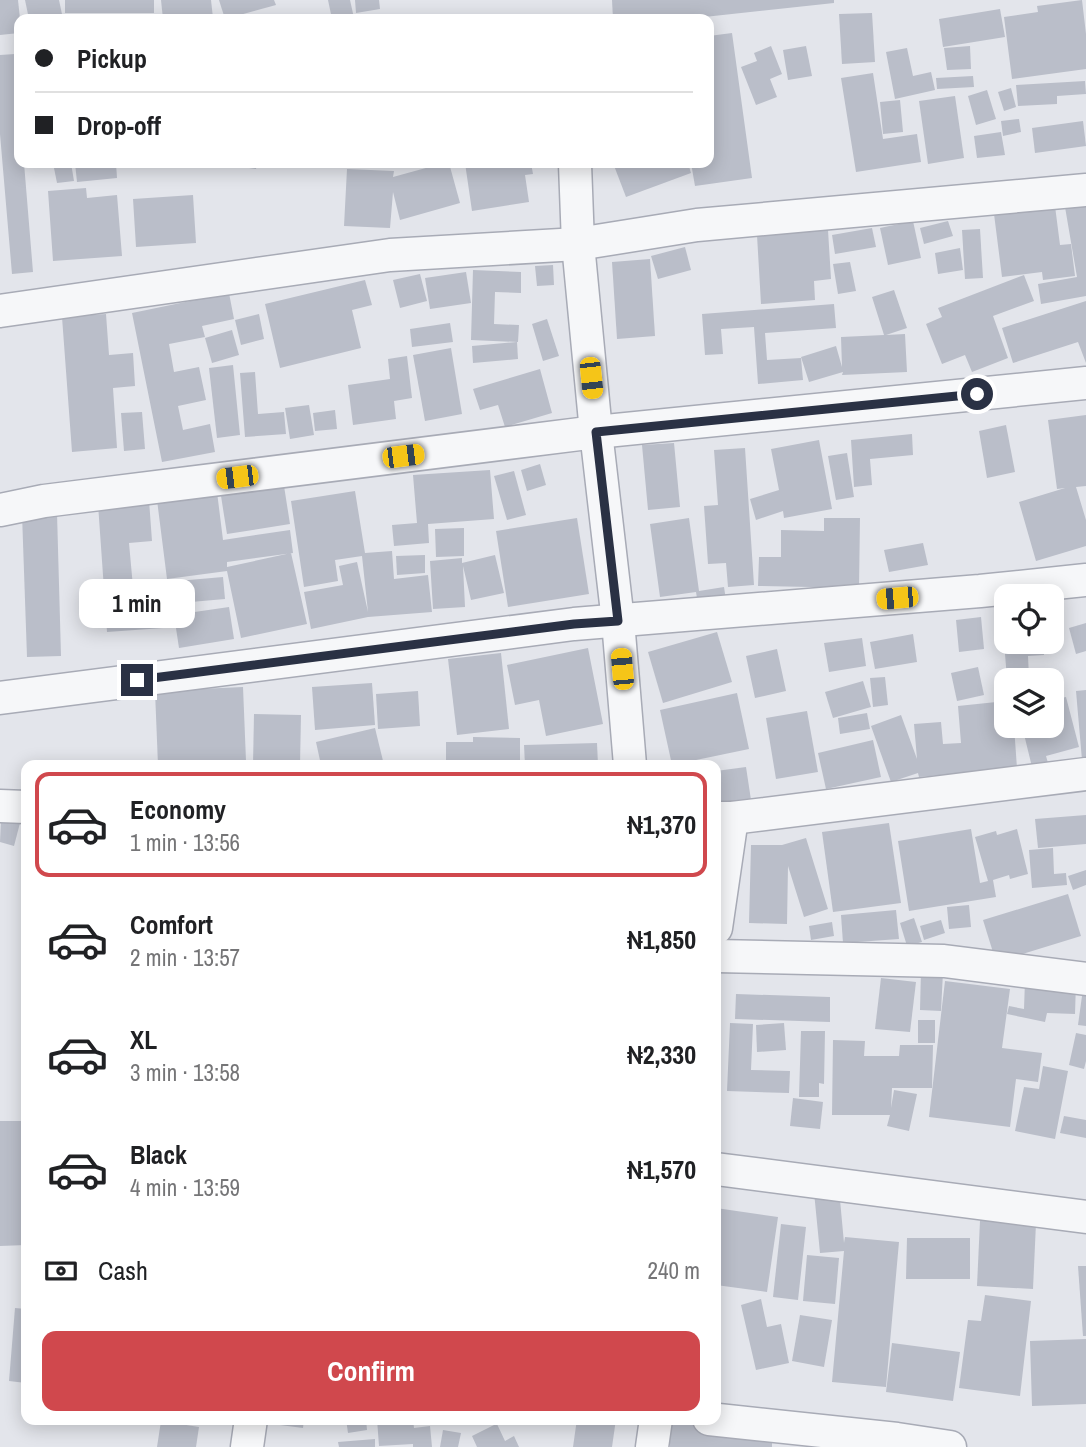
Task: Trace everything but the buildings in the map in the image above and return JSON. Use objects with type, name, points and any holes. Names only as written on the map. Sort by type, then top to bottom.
[{"type":"street","points":[[575,168],[579,244],[596,432],[618,621],[630,760]]},
{"type":"street","points":[[0,312],[390,255],[579,244],[697,225],[1086,190]]},
{"type":"street","points":[[0,510],[44,501],[596,432],[1086,383]]},
{"type":"street","points":[[0,698],[574,624],[1086,580]]},
{"type":"street","points":[[721,859],[724,818],[1086,774]]},
{"type":"street","points":[[0,806],[21,807]]},
{"type":"street","points":[[721,956],[944,961],[1086,979]]},
{"type":"street","points":[[721,1170],[1086,1217]]},
{"type":"street","points":[[721,1420],[950,1447]]},
{"type":"street","points":[[247,1447],[250,1425]]},
{"type":"street","points":[[652,1447],[655,1425]]},
{"type":"route","points":[[137,680],[574,624],[618,621],[596,432],[977,394]]}]
